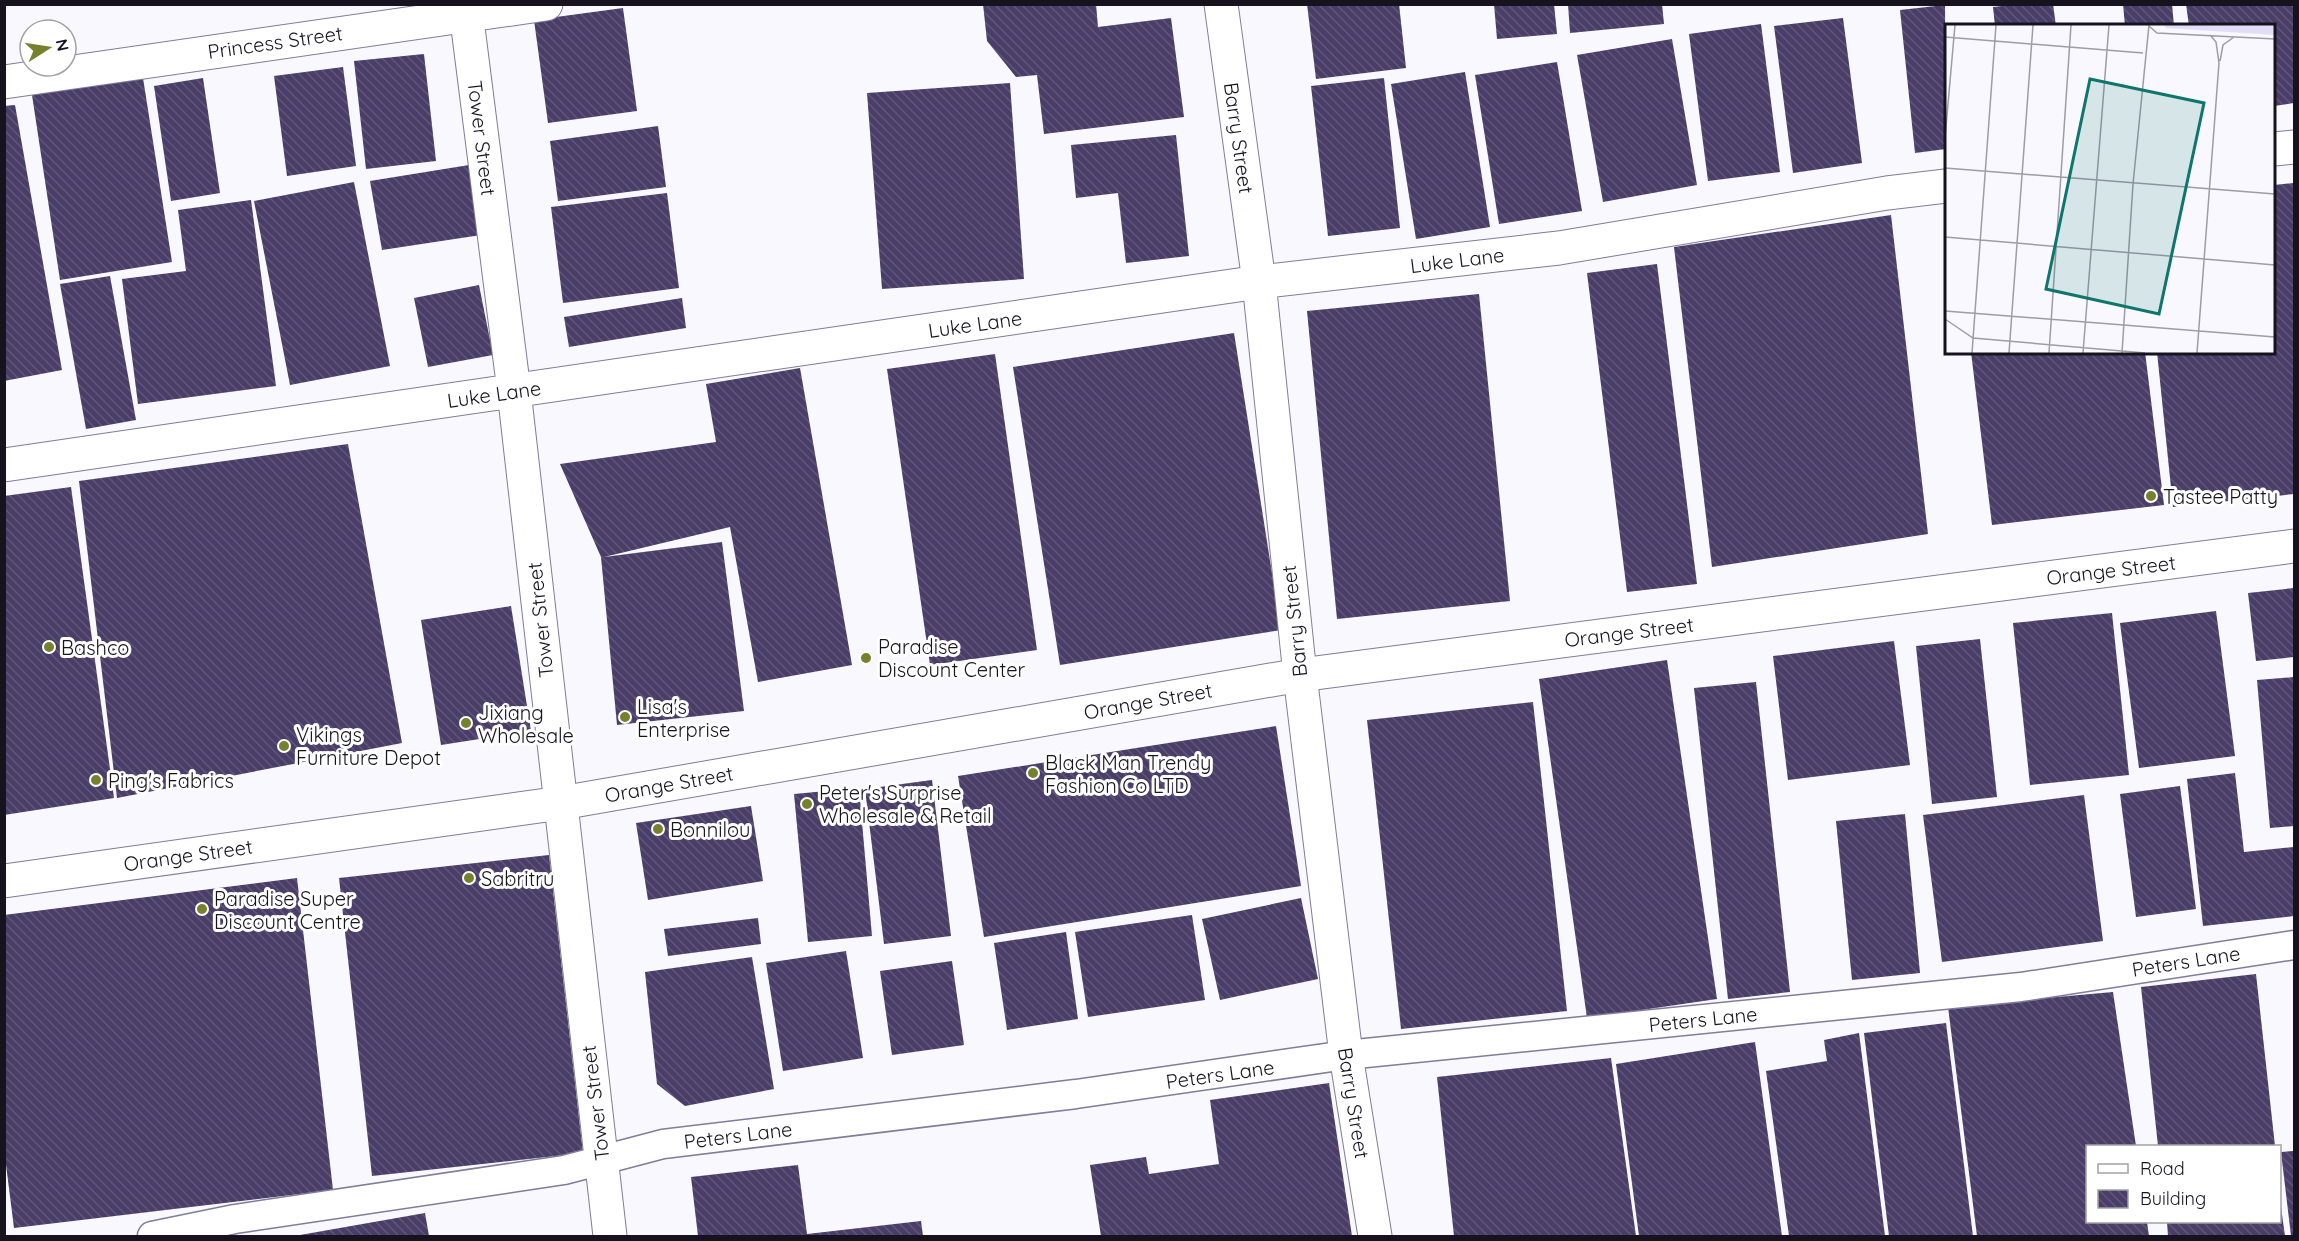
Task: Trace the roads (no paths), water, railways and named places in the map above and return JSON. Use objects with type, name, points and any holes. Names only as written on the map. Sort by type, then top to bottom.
[{"type":"street","name":"Princess Street","points":[[4,82],[466,9],[546,4]]},
{"type":"street","name":"Barry Street","points":[[1221,4],[1259,282],[1300,675],[1346,1055],[1375,1236]]},
{"type":"street","name":"Tower Street","points":[[466,9],[514,391],[610,1236]]},
{"type":"street","points":[[2275,149],[2295,147]]},
{"type":"street","name":"Luke Lane","points":[[4,465],[1259,282],[1559,248],[1887,193],[1945,186]]},
{"type":"street","name":"Orange Street","points":[[4,881],[561,803],[1300,675],[2295,546]]},
{"type":"lane","name":"Peters Lane","points":[[152,1236],[235,1219],[564,1170],[602,1162],[663,1144],[1076,1094],[1346,1055],[2021,987],[2295,945]]},
{"type":"place","name":"Tastee Patty","points":[[2151,496]]},
{"type":"place","name":"Bashco","points":[[49,647]]},
{"type":"place","name":"Paradise Discount Center","points":[[866,658]]},
{"type":"place","name":"Lisa's Enterprise","points":[[625,717]]},
{"type":"place","name":"Jixiang Wholesale","points":[[466,723]]},
{"type":"place","name":"Vikings Furniture Depot","points":[[284,746]]},
{"type":"place","name":"Black Man Trendy Fashion Co LTD","points":[[1033,773]]},
{"type":"place","name":"Ping's Fabrics","points":[[96,780]]},
{"type":"place","name":"Peter's Surprise Wholesale & Retail","points":[[807,804]]},
{"type":"place","name":"Bonnilou","points":[[658,829]]},
{"type":"place","name":"Sabritru","points":[[469,878]]},
{"type":"place","name":"Paradise Super Discount Centre","points":[[202,909]]}]
